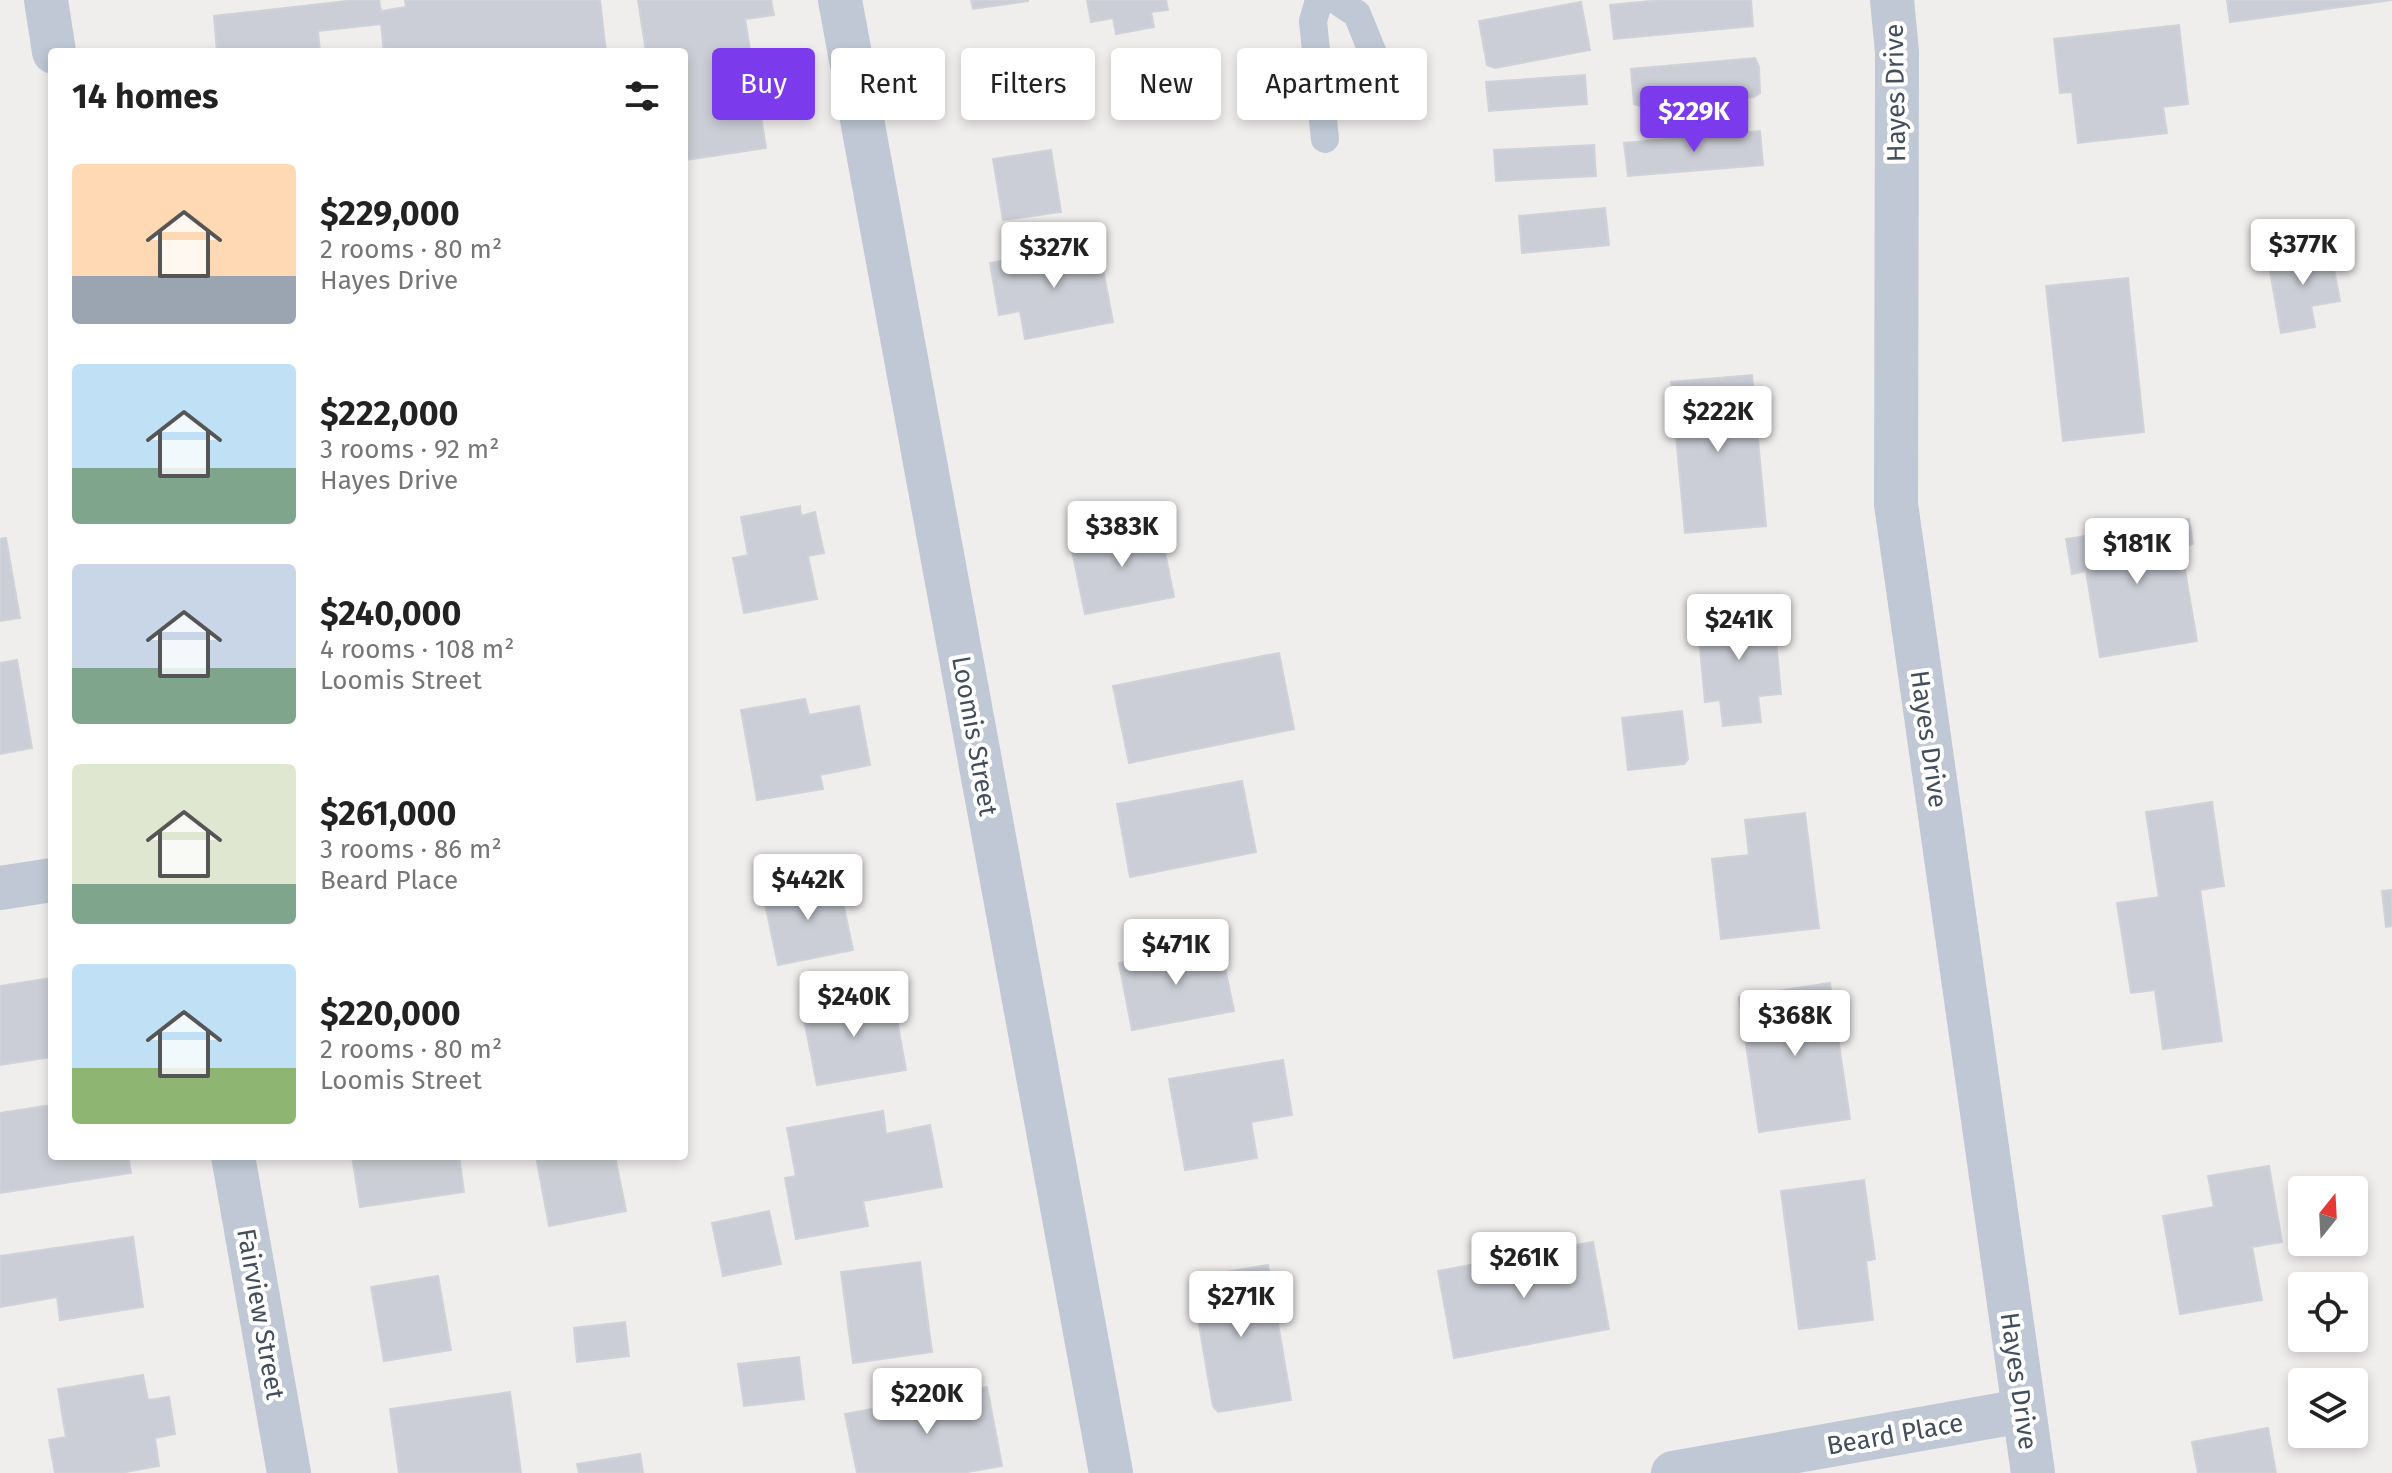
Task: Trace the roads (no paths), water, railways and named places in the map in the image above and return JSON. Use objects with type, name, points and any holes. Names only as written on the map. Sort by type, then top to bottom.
[{"type":"street","points":[[46,0],[53,48]]},
{"type":"street","name":"Loomis Street","points":[[840,0],[1111,1473]]},
{"type":"street","name":"Hayes Drive","points":[[1892,0],[1897,52],[1896,504],[2033,1473]]},
{"type":"street","points":[[0,888],[48,881]]},
{"type":"street","name":"Fairview Street","points":[[234,1160],[289,1473]]},
{"type":"street","name":"Beard Place","points":[[1673,1473],[2022,1411]]},
{"type":"lane","points":[[1319,0],[1313,21],[1325,139]]},
{"type":"lane","points":[[1336,0],[1357,14],[1371,48]]}]
